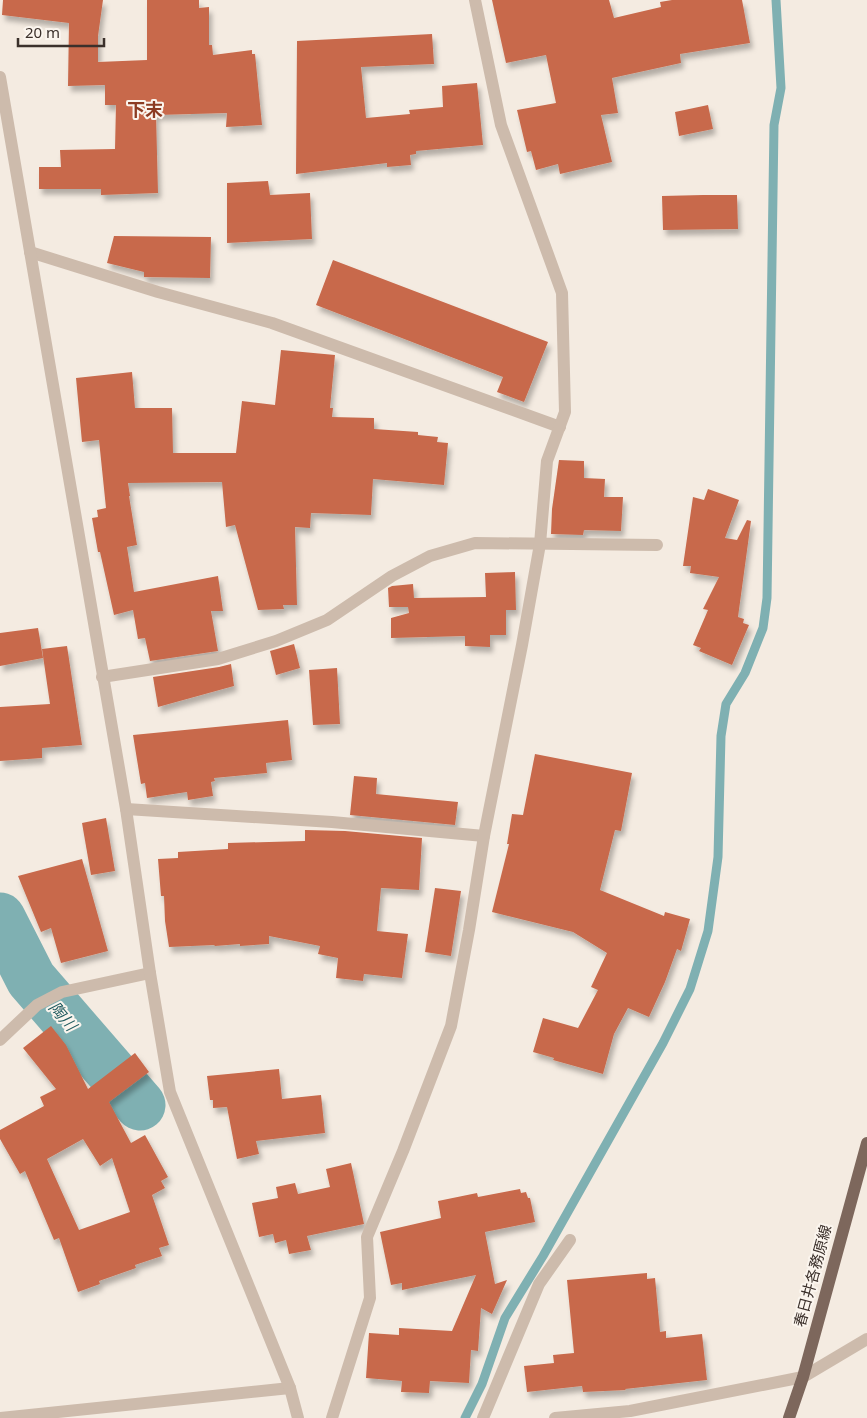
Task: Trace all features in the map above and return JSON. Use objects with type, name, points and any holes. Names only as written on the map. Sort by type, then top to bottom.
[{"type":"main road","name":"春日井各務原線","points":[[789,1418],[803,1377],[867,1143]]},
{"type":"street","points":[[332,1418],[370,1298],[367,1237],[451,1026],[484,836],[540,544],[546,461],[565,412],[562,293],[501,126],[475,0]]},
{"type":"street","points":[[0,77],[126,809],[170,1092],[290,1388],[298,1418]]},
{"type":"street","points":[[30,252],[158,292],[272,323],[560,427]]},
{"type":"street","points":[[102,677],[218,659],[276,641],[327,620],[392,576],[430,556],[475,543],[657,545]]},
{"type":"street","points":[[126,809],[332,822],[484,836]]},
{"type":"street","points":[[0,1040],[37,1005],[62,992],[150,973]]},
{"type":"street","points":[[483,1418],[539,1284],[570,1240]]},
{"type":"street","points":[[555,1418],[630,1411],[803,1377],[867,1339]]},
{"type":"street","points":[[0,1418],[290,1388]]},
{"type":"building","points":[[3,0],[103,0],[98,36],[98,62],[147,60],[147,0],[199,0],[199,8],[209,7],[209,45],[212,45],[213,55],[252,50],[252,54],[255,54],[262,125],[226,127],[227,113],[156,115],[158,193],[101,195],[101,189],[39,189],[39,167],[61,167],[60,150],[115,149],[116,105],[105,105],[105,85],[68,86],[69,23],[2,15]]},
{"type":"building","points":[[492,0],[609,0],[614,18],[661,7],[660,2],[672,0],[742,0],[750,43],[680,54],[681,63],[612,78],[618,113],[601,115],[612,162],[560,174],[558,164],[536,170],[531,151],[527,152],[517,110],[556,103],[546,55],[506,63]]},
{"type":"building","points":[[432,34],[434,64],[361,67],[366,118],[410,114],[409,110],[443,107],[442,86],[477,83],[483,145],[416,151],[416,154],[410,155],[411,165],[387,167],[387,163],[296,174],[297,41]]},
{"type":"building","points":[[708,105],[713,129],[679,136],[675,112]]},
{"type":"building","points":[[268,181],[270,195],[310,193],[312,239],[227,243],[227,183]]},
{"type":"building","points":[[737,195],[738,229],[663,230],[662,196]]},
{"type":"building","points":[[114,236],[211,237],[210,278],[144,277],[144,272],[107,263]]},
{"type":"building","points":[[333,260],[548,342],[524,402],[497,392],[503,377],[316,305]]},
{"type":"building","points":[[281,350],[335,355],[330,408],[333,408],[332,417],[374,418],[374,429],[418,432],[418,435],[438,437],[437,442],[448,443],[444,485],[373,479],[371,515],[311,513],[310,528],[295,527],[297,605],[283,605],[284,609],[258,610],[235,525],[226,527],[222,482],[128,483],[137,545],[127,547],[134,592],[218,576],[223,611],[211,611],[218,651],[150,661],[145,638],[138,639],[133,610],[114,615],[100,552],[98,552],[92,518],[98,517],[97,510],[106,508],[99,440],[82,442],[76,378],[132,372],[135,408],[172,408],[173,453],[236,453],[242,401],[275,405]]},
{"type":"building","points":[[559,460],[584,461],[584,478],[605,479],[604,497],[623,497],[621,531],[584,530],[583,535],[551,534],[552,509]]},
{"type":"building","points":[[708,489],[739,500],[725,538],[737,540],[747,520],[751,521],[738,617],[744,619],[743,623],[749,625],[732,665],[699,651],[701,648],[693,645],[708,610],[703,609],[719,577],[690,573],[691,566],[683,566],[693,497],[704,500]]},
{"type":"building","points":[[515,572],[516,610],[506,610],[506,635],[490,635],[490,647],[465,646],[465,636],[391,638],[391,618],[409,613],[408,607],[389,607],[388,588],[413,584],[414,598],[486,597],[485,573]]},
{"type":"building","points":[[38,628],[43,658],[0,666],[0,633]]},
{"type":"building","points":[[294,644],[300,668],[276,675],[270,651]]},
{"type":"building","points":[[67,646],[82,745],[42,748],[42,758],[0,761],[0,707],[50,704],[42,649]]},
{"type":"building","points":[[231,664],[234,686],[158,707],[153,677]]},
{"type":"building","points":[[337,668],[340,724],[313,725],[309,670]]},
{"type":"building","points":[[288,720],[292,760],[266,763],[267,773],[214,778],[215,781],[211,782],[213,796],[188,800],[187,792],[147,798],[145,783],[141,784],[133,735]]},
{"type":"building","points":[[535,754],[632,773],[621,831],[615,830],[600,890],[664,916],[665,912],[690,919],[681,951],[677,949],[649,1017],[628,1008],[614,1034],[603,1074],[553,1060],[554,1058],[533,1052],[543,1018],[578,1028],[598,990],[591,987],[607,953],[573,932],[492,912],[509,844],[507,844],[512,814],[523,815]]},
{"type":"building","points":[[354,776],[377,778],[376,794],[458,802],[455,825],[350,815]]},
{"type":"building","points":[[106,818],[115,871],[91,875],[82,823]]},
{"type":"building","points":[[305,830],[345,831],[422,838],[419,890],[381,888],[377,931],[408,934],[402,978],[364,974],[363,981],[336,978],[338,958],[318,954],[320,946],[269,936],[269,944],[169,947],[164,896],[161,896],[158,859],[178,858],[178,852],[228,849],[228,843],[305,841]]},
{"type":"building","points":[[82,859],[108,951],[61,963],[51,928],[41,932],[18,876]]},
{"type":"building","points":[[435,888],[461,891],[451,956],[425,952]]},
{"type":"building","points":[[51,1026],[66,1045],[88,1089],[135,1053],[149,1072],[109,1102],[131,1143],[145,1135],[168,1177],[161,1181],[165,1188],[152,1195],[169,1245],[159,1248],[162,1256],[135,1265],[136,1268],[99,1281],[100,1284],[78,1292],[59,1238],[54,1240],[25,1171],[20,1174],[0,1139],[0,1130],[44,1106],[40,1097],[56,1089],[23,1048]],"holes":[[[83,1139],[100,1166],[112,1158],[130,1212],[79,1230],[47,1159]]]},
{"type":"building","points":[[279,1069],[282,1099],[321,1095],[325,1133],[256,1141],[259,1154],[237,1159],[227,1107],[213,1108],[207,1076]]},
{"type":"building","points":[[351,1163],[364,1224],[307,1236],[311,1250],[289,1254],[286,1240],[275,1243],[273,1234],[259,1237],[252,1203],[278,1198],[276,1187],[295,1183],[298,1194],[330,1187],[326,1169]]},
{"type":"building","points":[[520,1189],[521,1193],[526,1192],[528,1198],[530,1198],[535,1222],[485,1232],[495,1284],[507,1280],[492,1314],[481,1308],[478,1351],[471,1350],[469,1383],[430,1381],[429,1393],[401,1392],[402,1381],[366,1378],[369,1333],[399,1335],[399,1328],[452,1331],[476,1275],[402,1290],[402,1283],[391,1285],[380,1232],[441,1218],[438,1201],[477,1193],[478,1197]]},
{"type":"building","points":[[647,1273],[647,1279],[655,1278],[660,1332],[666,1331],[666,1338],[702,1334],[707,1380],[626,1390],[583,1392],[582,1386],[527,1392],[524,1366],[554,1363],[553,1355],[574,1353],[567,1280]]},
{"type":"waterway","points":[[465,1418],[482,1384],[505,1318],[543,1256],[663,1043],[690,989],[708,931],[718,857],[721,736],[726,704],[745,673],[763,628],[767,598],[774,125],[781,88],[776,0]]},
{"type":"waterway","name":"陶川","points":[[0,918],[31,979],[140,1105]]},
{"type":"district","name":"下末","points":[[145,110]]}]
